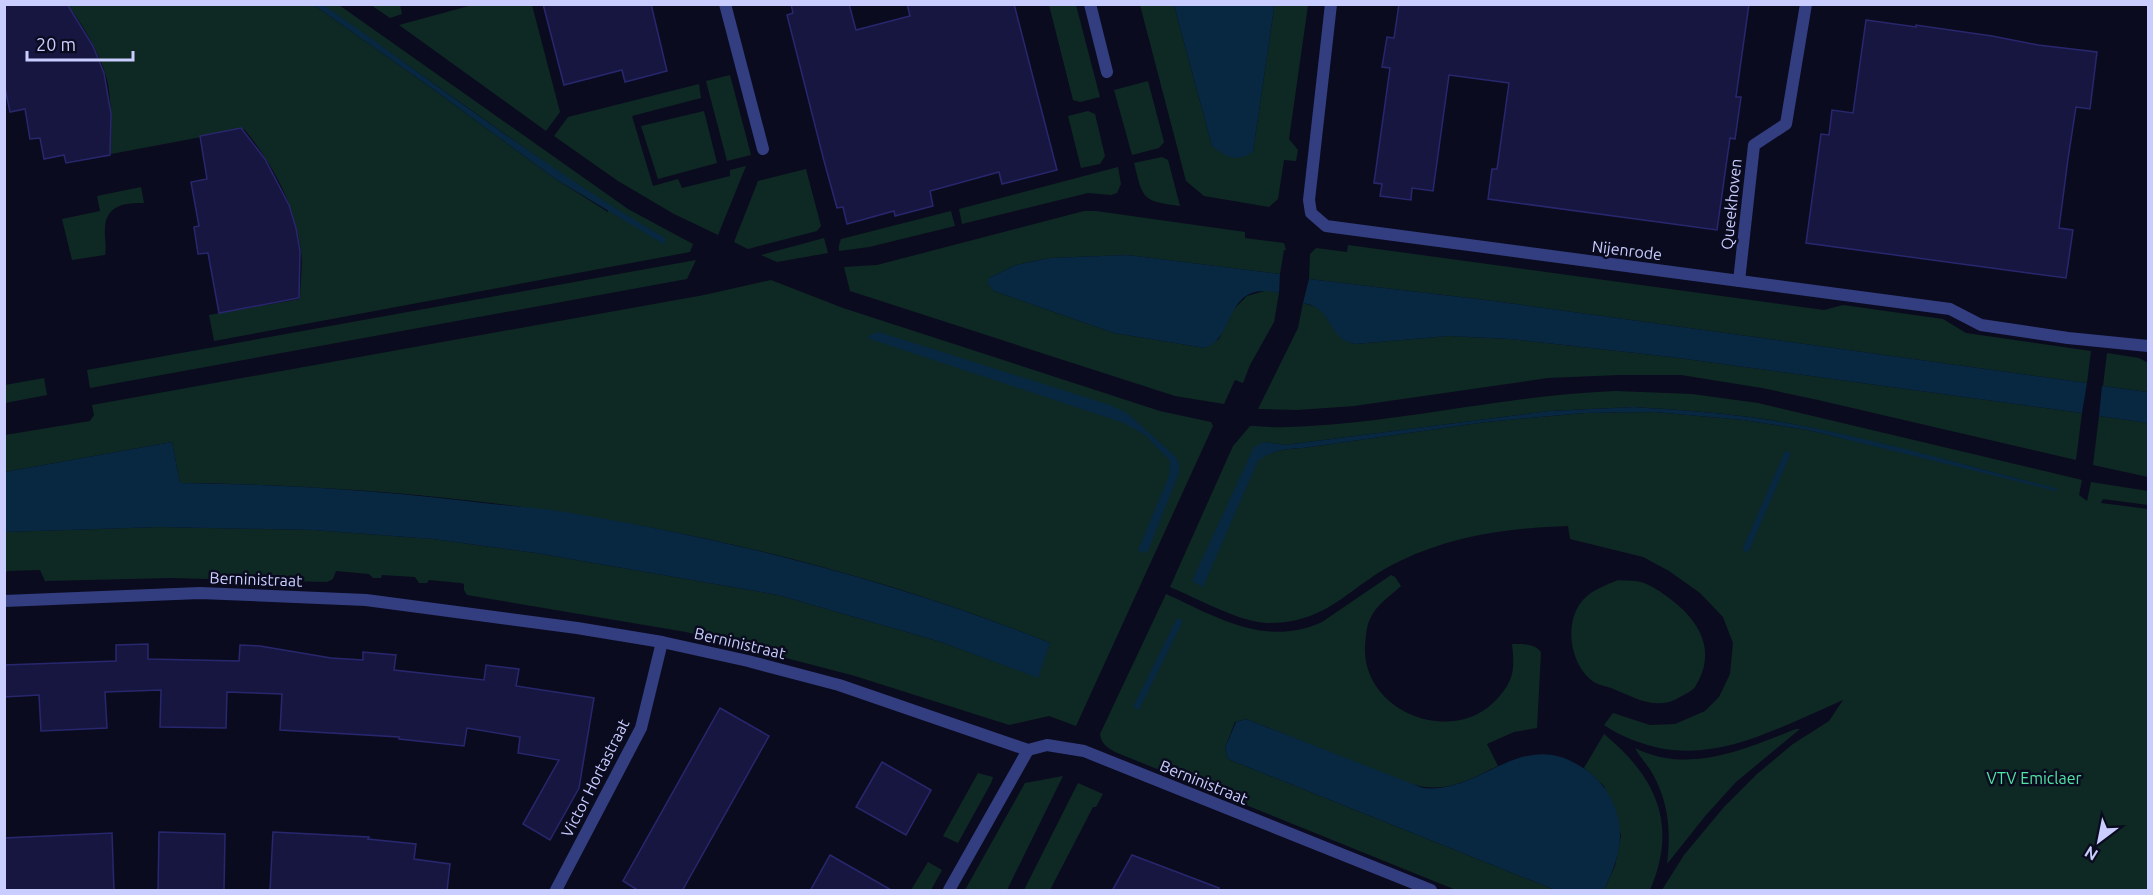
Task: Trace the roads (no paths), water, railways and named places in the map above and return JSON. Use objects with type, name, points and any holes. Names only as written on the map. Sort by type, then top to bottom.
[{"type":"street","points":[[725,4],[763,149]]},
{"type":"street","points":[[1090,4],[1107,72]]},
{"type":"street","name":"Nijenrode","points":[[1331,4],[1309,200],[1311,213],[1326,226],[1950,309],[1981,325],[2068,338],[2148,346]]},
{"type":"street","name":"Queekhoven","points":[[1739,281],[1754,146],[1786,123],[1806,4]]},
{"type":"street","name":"Berninistraat","points":[[4,601],[200,593],[366,600],[577,628],[662,642],[838,684],[1028,750],[1047,745],[1084,752],[1431,891]]},
{"type":"street","name":"Victor Hortastraat","points":[[556,891],[641,728],[662,642]]},
{"type":"street","points":[[949,891],[1028,750]]},
{"type":"water","points":[[314,5],[324,5],[577,184],[665,238],[665,245],[554,178]]},
{"type":"water","points":[[1174,5],[1272,5],[1274,8],[1253,152],[1236,158],[1212,146]]},
{"type":"water","points":[[1127,255],[1280,274],[1279,293],[1261,291],[1248,295],[1239,302],[1215,342],[1205,348],[1114,333],[994,291],[988,284],[989,278],[1016,265],[1050,258]]},
{"type":"water","points":[[1309,279],[1494,301],[2087,383],[2082,413],[1671,357],[1510,339],[1449,336],[1355,344],[1339,336],[1320,311],[1303,303]]},
{"type":"water","points":[[879,332],[1110,405],[1127,413],[1176,457],[1179,463],[1179,473],[1148,551],[1143,553],[1138,550],[1169,476],[1170,461],[1145,435],[1124,423],[867,338]]},
{"type":"water","points":[[2102,386],[2148,392],[2148,423],[2099,416]]},
{"type":"water","points":[[1634,407],[1770,420],[1879,443],[2058,489],[2056,491],[1808,430],[1743,420],[1654,412],[1584,413],[1486,422],[1268,454],[1258,461],[1203,587],[1192,581],[1254,447],[1264,442],[1285,445],[1549,411]]},
{"type":"water","points":[[172,442],[180,483],[336,489],[414,495],[560,511],[643,526],[761,552],[878,583],[936,601],[1050,643],[1038,678],[941,642],[778,595],[536,553],[433,539],[313,530],[160,527],[5,532],[5,472]]},
{"type":"water","points":[[1785,451],[1791,453],[1749,551],[1745,552],[1743,548]]},
{"type":"water","points":[[1177,618],[1183,621],[1139,710],[1133,707]]},
{"type":"water","points":[[1246,719],[1423,788],[1444,787],[1464,782],[1501,765],[1538,754],[1558,756],[1580,766],[1600,782],[1609,795],[1618,820],[1620,843],[1618,854],[1604,890],[1555,890],[1228,759],[1225,748],[1236,722]]},
{"type":"park label","name":"VTV Emiclaer","points":[[2034,778]]}]
